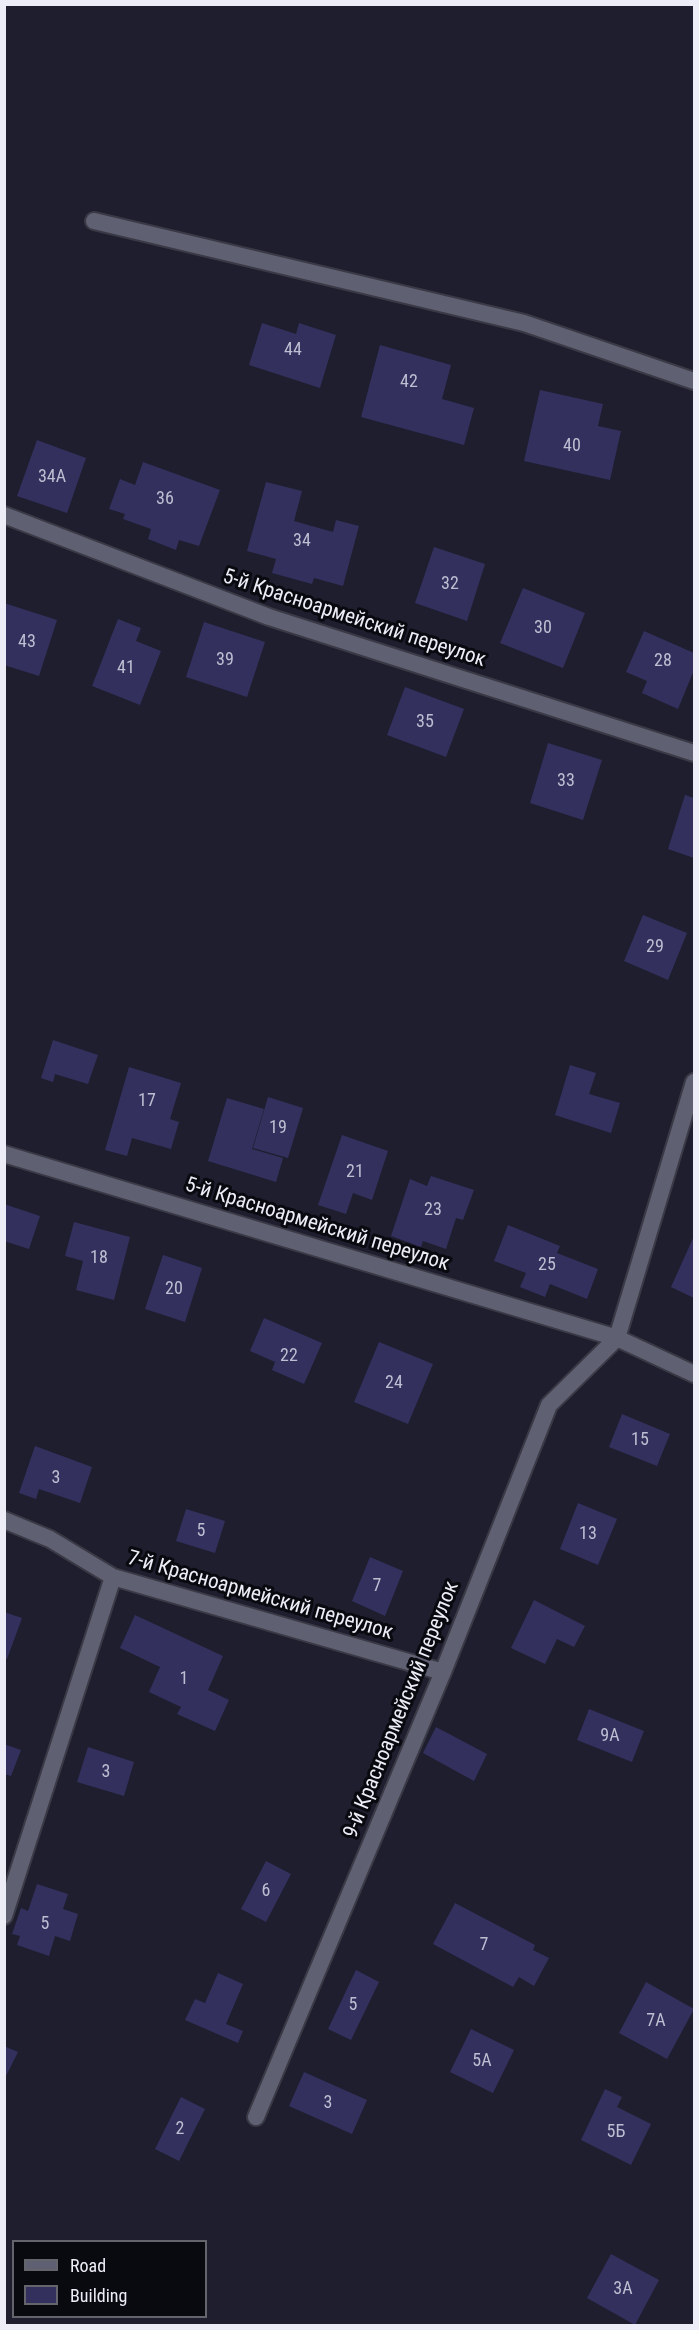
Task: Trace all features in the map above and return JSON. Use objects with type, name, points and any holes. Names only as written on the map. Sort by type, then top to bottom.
[{"type":"street","points":[[94,221],[524,323],[694,381]]},
{"type":"street","name":"5-й Красноармейский переулок","points":[[4,515],[269,617],[694,753]]},
{"type":"street","points":[[617,1338],[694,1082]]},
{"type":"street","name":"5-й Красноармейский переулок","points":[[4,1154],[617,1338],[694,1374]]},
{"type":"street","name":"9-й Красноармейский переулок","points":[[256,2117],[443,1672],[549,1406],[617,1338]]},
{"type":"street","name":"7-й Красноармейский переулок","points":[[4,1520],[50,1539],[113,1577],[443,1672]]},
{"type":"street","points":[[4,1916],[113,1577]]},
{"type":"building","points":[[262,323],[296,334],[299,323],[336,335],[320,388],[249,365]]},
{"type":"building","points":[[380,345],[451,365],[442,399],[474,408],[464,445],[361,417]]},
{"type":"building","points":[[540,390],[603,404],[598,426],[621,431],[610,480],[524,461]]},
{"type":"building","points":[[37,440],[86,458],[67,513],[17,496]]},
{"type":"building","points":[[143,462],[220,490],[199,546],[179,540],[176,550],[148,539],[151,529],[123,519],[125,514],[109,509],[120,479],[135,485]]},
{"type":"building","points":[[266,482],[302,491],[294,521],[333,532],[336,520],[359,526],[343,586],[314,578],[312,584],[272,573],[276,559],[247,551]]},
{"type":"building","points":[[434,547],[485,564],[467,621],[415,603]]},
{"type":"building","points":[[523,588],[585,613],[563,668],[500,643]]},
{"type":"building","points":[[4,603],[57,620],[39,676],[4,665]]},
{"type":"building","points":[[118,619],[141,628],[136,641],[161,651],[140,705],[92,686]]},
{"type":"building","points":[[204,622],[265,642],[247,697],[186,677]]},
{"type":"building","points":[[644,631],[694,653],[694,670],[678,709],[642,693],[647,681],[626,672]]},
{"type":"building","points":[[405,687],[464,709],[446,757],[387,735]]},
{"type":"building","points":[[548,743],[602,760],[583,820],[530,803]]},
{"type":"building","points":[[685,795],[694,798],[694,858],[668,849]]},
{"type":"building","points":[[643,915],[687,933],[668,980],[624,961]]},
{"type":"building","points":[[53,1040],[98,1055],[88,1084],[55,1074],[53,1082],[41,1078]]},
{"type":"building","points":[[570,1065],[596,1073],[589,1094],[620,1103],[611,1133],[555,1115]]},
{"type":"building","points":[[129,1067],[181,1083],[170,1119],[179,1122],[171,1149],[132,1138],[127,1156],[105,1150]]},
{"type":"building","points":[[268,1097],[303,1108],[288,1158],[253,1148]]},
{"type":"building","points":[[227,1098],[264,1109],[252,1149],[283,1158],[276,1182],[208,1161]]},
{"type":"building","points":[[342,1135],[388,1151],[372,1200],[353,1193],[346,1214],[318,1205]]},
{"type":"building","points":[[431,1176],[474,1190],[463,1220],[456,1218],[446,1249],[423,1241],[421,1247],[391,1236],[410,1179],[427,1186]]},
{"type":"building","points":[[4,1204],[40,1216],[29,1249],[4,1241]]},
{"type":"building","points":[[74,1222],[130,1237],[114,1300],[76,1290],[83,1261],[65,1256]]},
{"type":"building","points":[[508,1225],[560,1246],[557,1253],[598,1269],[587,1299],[550,1284],[545,1297],[520,1287],[526,1273],[494,1261]]},
{"type":"building","points":[[694,1236],[694,1298],[671,1287]]},
{"type":"building","points":[[163,1255],[202,1268],[185,1322],[145,1309]]},
{"type":"building","points":[[264,1318],[322,1343],[304,1384],[272,1370],[275,1362],[250,1351]]},
{"type":"building","points":[[379,1342],[433,1364],[408,1424],[354,1402]]},
{"type":"building","points":[[622,1414],[670,1434],[657,1466],[609,1447]]},
{"type":"building","points":[[35,1446],[92,1467],[80,1503],[39,1489],[36,1499],[19,1493]]},
{"type":"building","points":[[578,1503],[617,1519],[598,1565],[560,1549]]},
{"type":"building","points":[[186,1509],[225,1521],[215,1553],[176,1541]]},
{"type":"building","points":[[370,1557],[403,1571],[385,1616],[352,1601]]},
{"type":"building","points":[[534,1600],[585,1626],[574,1647],[557,1639],[545,1664],[511,1648]]},
{"type":"building","points":[[4,1612],[22,1618],[7,1659],[4,1658]]},
{"type":"building","points":[[135,1615],[223,1656],[208,1690],[229,1700],[215,1731],[177,1714],[181,1707],[149,1692],[160,1667],[120,1648]]},
{"type":"building","points":[[589,1709],[644,1731],[632,1762],[577,1740]]},
{"type":"building","points":[[436,1727],[487,1754],[474,1781],[423,1753]]},
{"type":"building","points":[[4,1744],[21,1750],[11,1776],[4,1774]]},
{"type":"building","points":[[88,1747],[134,1762],[124,1796],[77,1782]]},
{"type":"building","points":[[266,1861],[291,1874],[266,1922],[241,1909]]},
{"type":"building","points":[[37,1884],[68,1894],[63,1909],[78,1914],[70,1941],[55,1936],[49,1956],[17,1945],[20,1936],[12,1934],[21,1908],[28,1911]]},
{"type":"building","points":[[455,1903],[535,1945],[533,1950],[549,1958],[534,1986],[519,1977],[513,1987],[433,1944]]},
{"type":"building","points":[[356,1970],[379,1982],[351,2040],[328,2029]]},
{"type":"building","points":[[218,1973],[243,1984],[226,2024],[243,2031],[238,2043],[185,2020],[195,1999],[205,2003]]},
{"type":"building","points":[[646,1982],[694,2009],[667,2059],[619,2033]]},
{"type":"building","points":[[471,2029],[514,2050],[493,2093],[450,2072]]},
{"type":"building","points":[[4,2046],[18,2052],[4,2080]]},
{"type":"building","points":[[304,2072],[367,2100],[352,2134],[289,2106]]},
{"type":"building","points":[[605,2089],[622,2097],[617,2107],[651,2124],[631,2165],[581,2140]]},
{"type":"building","points":[[181,2097],[205,2109],[179,2161],[155,2149]]},
{"type":"building","points":[[611,2254],[659,2280],[635,2325],[587,2298]]}]
